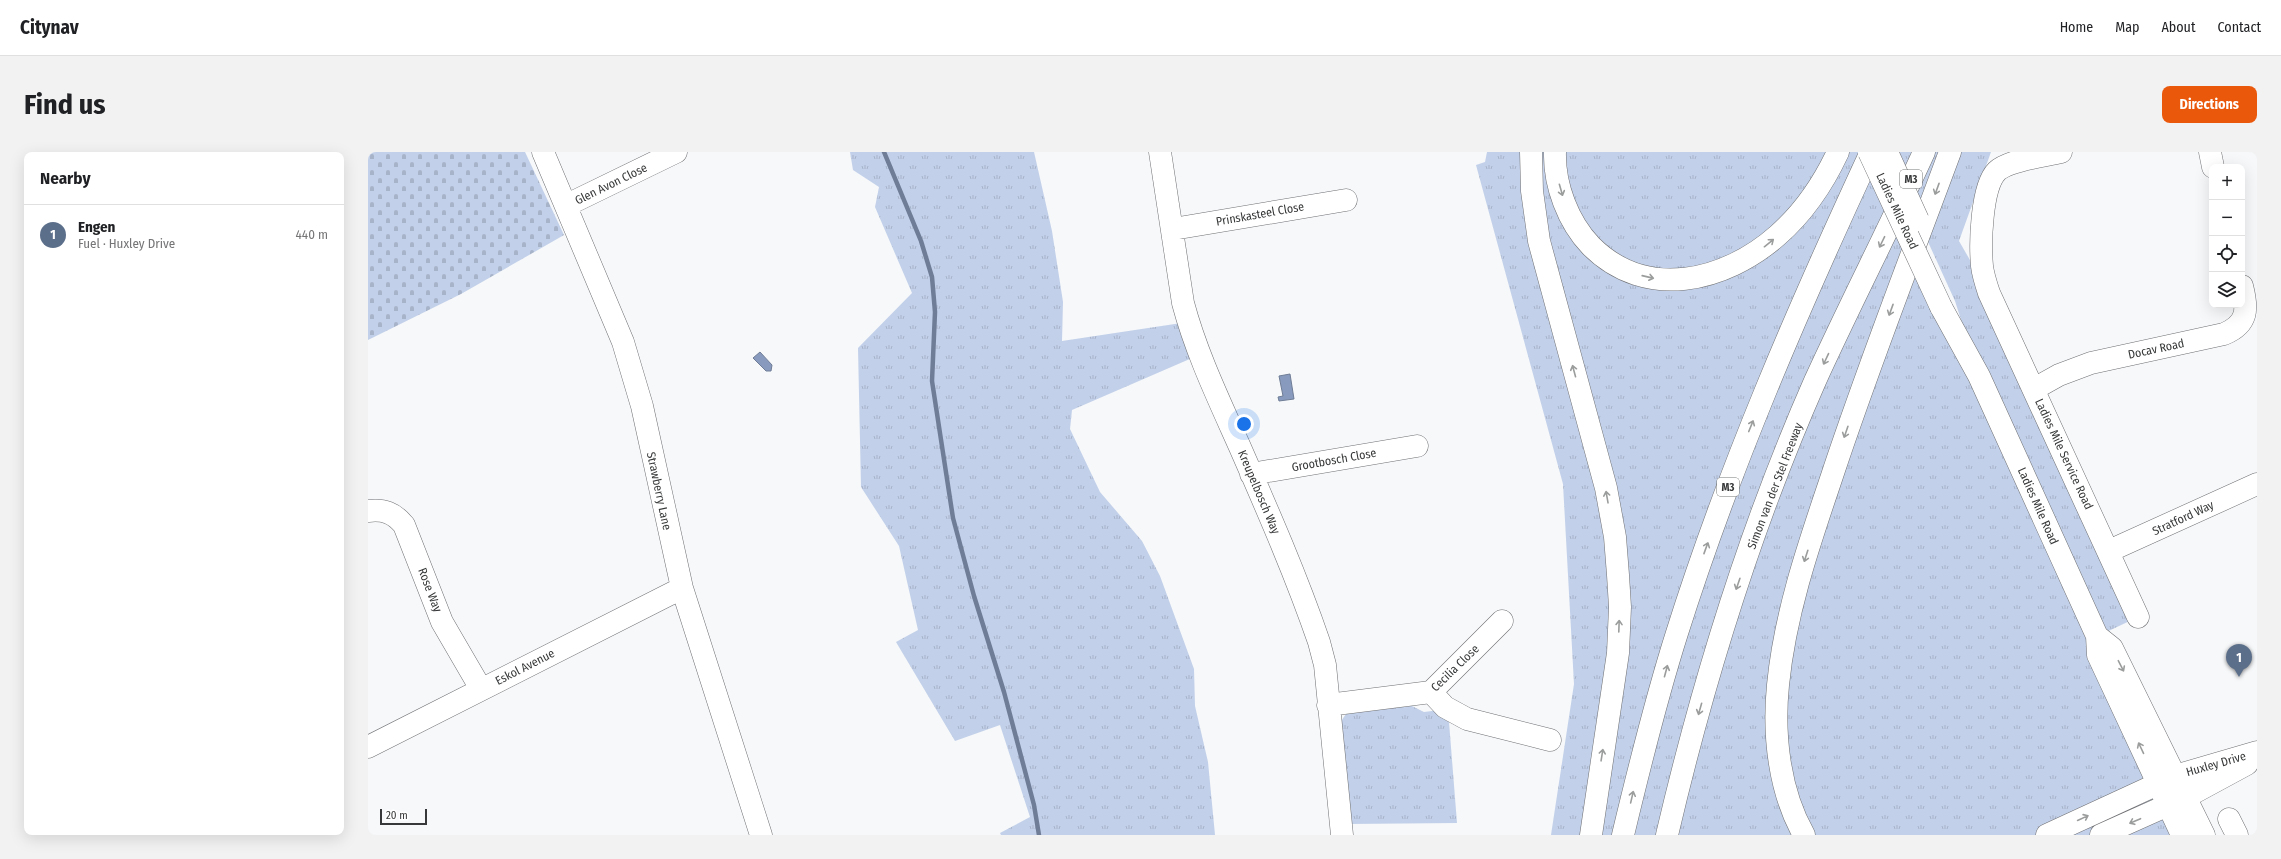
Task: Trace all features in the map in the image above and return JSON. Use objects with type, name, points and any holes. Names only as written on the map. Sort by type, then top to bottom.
[{"type":"main road","name":"Strawberry Lane","points":[[543,152],[567,205],[623,342],[642,406],[682,588],[761,835]]},
{"type":"main road","name":"Glen Avon Close","points":[[567,205],[676,152]]},
{"type":"main road","name":"Kreupelbosch Way","points":[[1160,152],[1173,229],[1183,303],[1188,322],[1199,355],[1252,474],[1319,642],[1325,665],[1342,835]]},
{"type":"main road","points":[[1531,152],[1532,190],[1539,241],[1606,488],[1615,538],[1620,607],[1618,653],[1590,835]]},
{"type":"main road","points":[[1555,152],[1560,186],[1568,212],[1582,236],[1600,254],[1623,270],[1650,279],[1680,281],[1709,274],[1738,263],[1779,235],[1800,212],[1817,188],[1838,152]]},
{"type":"main road","name":"Ladies Mile Road","points":[[1870,152],[1948,304]]},
{"type":"main road","name":"M3","points":[[1623,835],[1638,771],[1676,635],[1735,466],[1776,364],[1870,152]]},
{"type":"main road","name":"Ladies Mile Road","points":[[1887,152],[1948,304],[1979,376],[2097,636],[2098,655],[2177,802],[2204,835]]},
{"type":"main road","name":"Simon van der Stel Freeway","points":[[1667,835],[1678,787],[1722,631],[1776,480],[1815,382],[1924,152]]},
{"type":"main road","points":[[1804,835],[1790,808],[1778,753],[1777,686],[1790,615],[1800,574],[1853,411],[1950,152]]},
{"type":"main road","name":"Ladies Mile Service Road","points":[[2061,152],[2007,165],[1997,172],[1989,185],[1985,202],[1982,267],[1989,293],[2138,616]]},
{"type":"main road","points":[[2210,152],[2212,164]]},
{"type":"main road","name":"Prinskasteel Close","points":[[1173,229],[1346,200]]},
{"type":"main road","name":"Docav Road","points":[[2034,389],[2058,375],[2091,363],[2224,334],[2236,329],[2242,322],[2245,313],[2244,308]]},
{"type":"main road","name":"Grootbosch Close","points":[[1252,474],[1417,446]]},
{"type":"main road","name":"Stratford Way","points":[[2109,552],[2257,484]]},
{"type":"main road","name":"Rose Way","points":[[368,511],[387,512],[396,515],[404,525],[442,622],[481,689]]},
{"type":"main road","name":"Eskol Avenue","points":[[368,746],[682,588]]},
{"type":"main road","name":"Cecilia Close","points":[[1328,705],[1431,692],[1502,621]]},
{"type":"main road","points":[[1431,692],[1445,707],[1467,719],[1550,740]]},
{"type":"main road","name":"Huxley Drive","points":[[2047,835],[2166,780],[2257,752]]},
{"type":"main road","name":"Huxley Drive","points":[[2101,835],[2177,802],[2257,758]]},
{"type":"main road","name":"Ladies Mile Road","points":[[2177,802],[2182,835]]},
{"type":"green space","points":[[368,152],[525,152],[564,235],[461,294],[368,340]]},
{"type":"green space","points":[[850,152],[1034,152],[1052,231],[1063,302],[1062,341],[1188,322],[1199,355],[1072,410],[1070,429],[1100,492],[1142,541],[1160,576],[1194,669],[1195,706],[1208,762],[1215,835],[1001,835],[1000,833],[1030,817],[1000,725],[955,741],[896,642],[918,630],[899,546],[861,487],[858,348],[912,293],[875,207],[879,187],[853,170]]},
{"type":"green space","points":[[1487,152],[1869,152],[1978,373],[1955,301],[1887,152],[1991,152],[1959,241],[1989,293],[2138,617],[2098,636],[2204,835],[1551,835],[1574,684],[1563,484],[1476,165],[1485,162]]},
{"type":"green space","points":[[1412,706],[1424,712],[1440,710],[1452,717],[1449,722],[1457,823],[1348,824],[1339,724],[1346,714],[1352,711]]},
{"type":"shaded area","points":[[760,352],[772,365],[771,371],[766,371],[753,358]]},
{"type":"shaded area","points":[[1290,374],[1294,399],[1279,401],[1278,397],[1283,396],[1279,376]]},
{"type":"waterway","points":[[884,152],[921,241],[932,277],[935,312],[932,381],[953,518],[974,596],[1004,692],[1034,805],[1039,835]]},
{"type":"place","name":"Engen","points":[[2239,677]]}]
